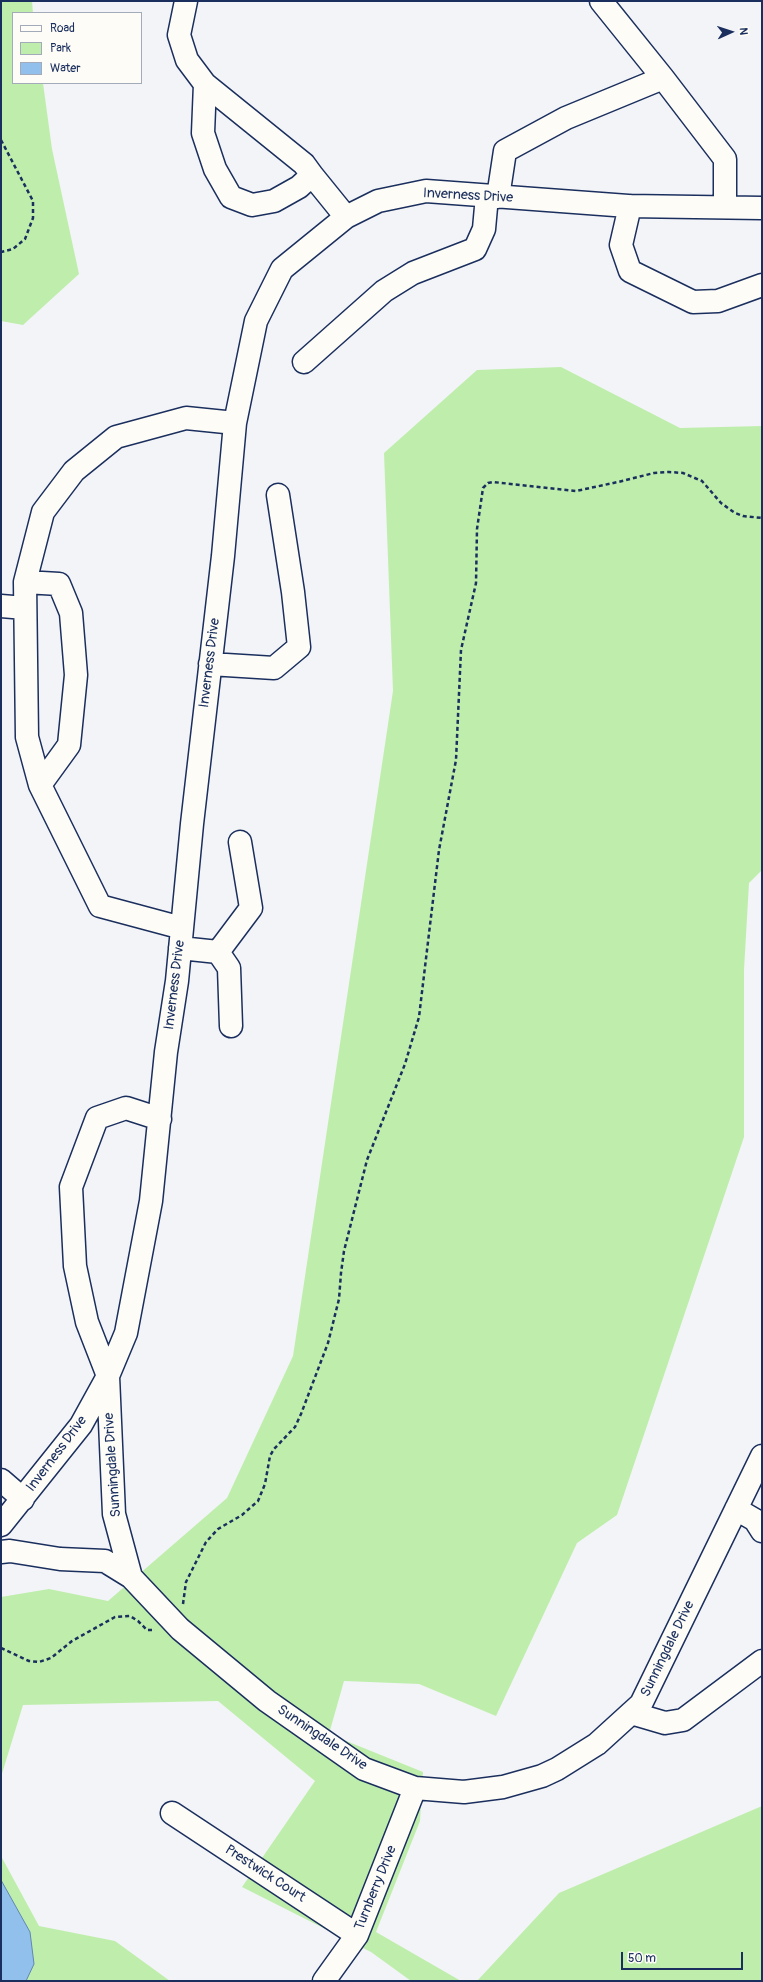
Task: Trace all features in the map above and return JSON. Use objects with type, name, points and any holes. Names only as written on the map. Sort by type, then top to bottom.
[{"type":"street","points":[[186,1],[179,35],[188,60],[205,84],[304,164],[346,217]]},
{"type":"street","points":[[600,1],[663,78],[725,159],[725,207]]},
{"type":"street","points":[[304,362],[384,291],[413,273],[475,249],[484,229],[505,151],[566,118],[663,78]]},
{"type":"street","points":[[205,84],[203,133],[215,169],[231,197],[252,205],[274,201],[298,187],[312,175]]},
{"type":"street","name":"Inverness Drive","points":[[1,1525],[81,1425],[108,1376],[127,1325],[152,1201],[166,1052],[181,938],[223,556],[235,423],[256,321],[282,268],[346,217],[378,201],[426,191],[630,206],[762,208]]},
{"type":"street","points":[[630,206],[621,245],[630,271],[693,302],[718,300],[762,285]]},
{"type":"street","points":[[231,1026],[229,968],[218,952],[100,906],[40,786],[27,737],[25,582],[43,512],[74,471],[116,437],[186,418],[235,423]]},
{"type":"street","points":[[210,664],[274,668],[299,647],[293,592],[278,495]]},
{"type":"street","points":[[25,582],[59,584],[71,613],[76,675],[69,745],[40,786]]},
{"type":"street","points":[[1,606],[25,608]]},
{"type":"street","points":[[218,952],[251,908],[240,842]]},
{"type":"street","points":[[108,1376],[87,1322],[75,1266],[72,1187],[97,1118],[126,1108],[160,1119]]},
{"type":"street","name":"Sunningdale Drive","points":[[108,1376],[114,1514],[131,1577]]},
{"type":"street","name":"Sunningdale Drive","points":[[1,1552],[10,1550],[60,1558],[105,1561],[131,1577],[180,1629],[268,1701],[364,1769],[415,1788],[464,1792],[503,1788],[542,1776],[557,1769],[597,1744],[641,1704],[762,1456]]},
{"type":"street","points":[[1,1480],[23,1499]]},
{"type":"street","points":[[736,1509],[755,1520],[762,1531]]},
{"type":"street","points":[[631,1714],[665,1723],[683,1720],[762,1661]]},
{"type":"street","name":"Turnberry Drive","points":[[324,1981],[357,1935],[415,1788]]},
{"type":"street","name":"Prestwick Court","points":[[172,1813],[357,1935]]},
{"type":"path","points":[[1,140],[33,201],[34,218],[25,239],[13,249],[1,252]]},
{"type":"path","points":[[1,1648],[29,1661],[39,1662],[51,1658],[72,1641],[115,1617],[134,1618],[144,1628],[151,1631],[158,1630],[183,1604],[186,1582],[206,1542],[218,1529],[242,1515],[258,1501],[264,1484],[270,1456],[274,1449],[295,1427],[301,1414],[330,1337],[339,1300],[344,1251],[368,1160],[405,1064],[421,1008],[425,958],[439,850],[455,766],[462,650],[476,583],[477,529],[483,488],[488,483],[493,482],[576,491],[654,473],[683,473],[702,482],[721,503],[735,513],[743,516],[762,518]]},
{"type":"green space","points":[[1,1],[32,1],[33,12],[12,12],[12,84],[43,84],[52,149],[79,274],[23,325],[1,321]]},
{"type":"green space","points":[[561,367],[680,428],[762,426],[762,870],[749,883],[744,970],[744,1137],[617,1515],[577,1543],[496,1716],[419,1684],[344,1681],[329,1734],[423,1772],[420,1821],[376,1932],[461,1981],[411,1981],[371,1952],[242,1887],[315,1781],[218,1701],[23,1705],[1,1777],[1,1597],[49,1589],[108,1601],[227,1498],[293,1356],[393,691],[384,453],[477,370]]},
{"type":"green space","points":[[762,1806],[762,1981],[477,1981],[559,1893]]},
{"type":"green space","points":[[1,1856],[39,1926],[115,1941],[170,1981],[1,1981]]},
{"type":"water","points":[[1,1880],[30,1932],[34,1964],[26,1981],[1,1981]]}]
